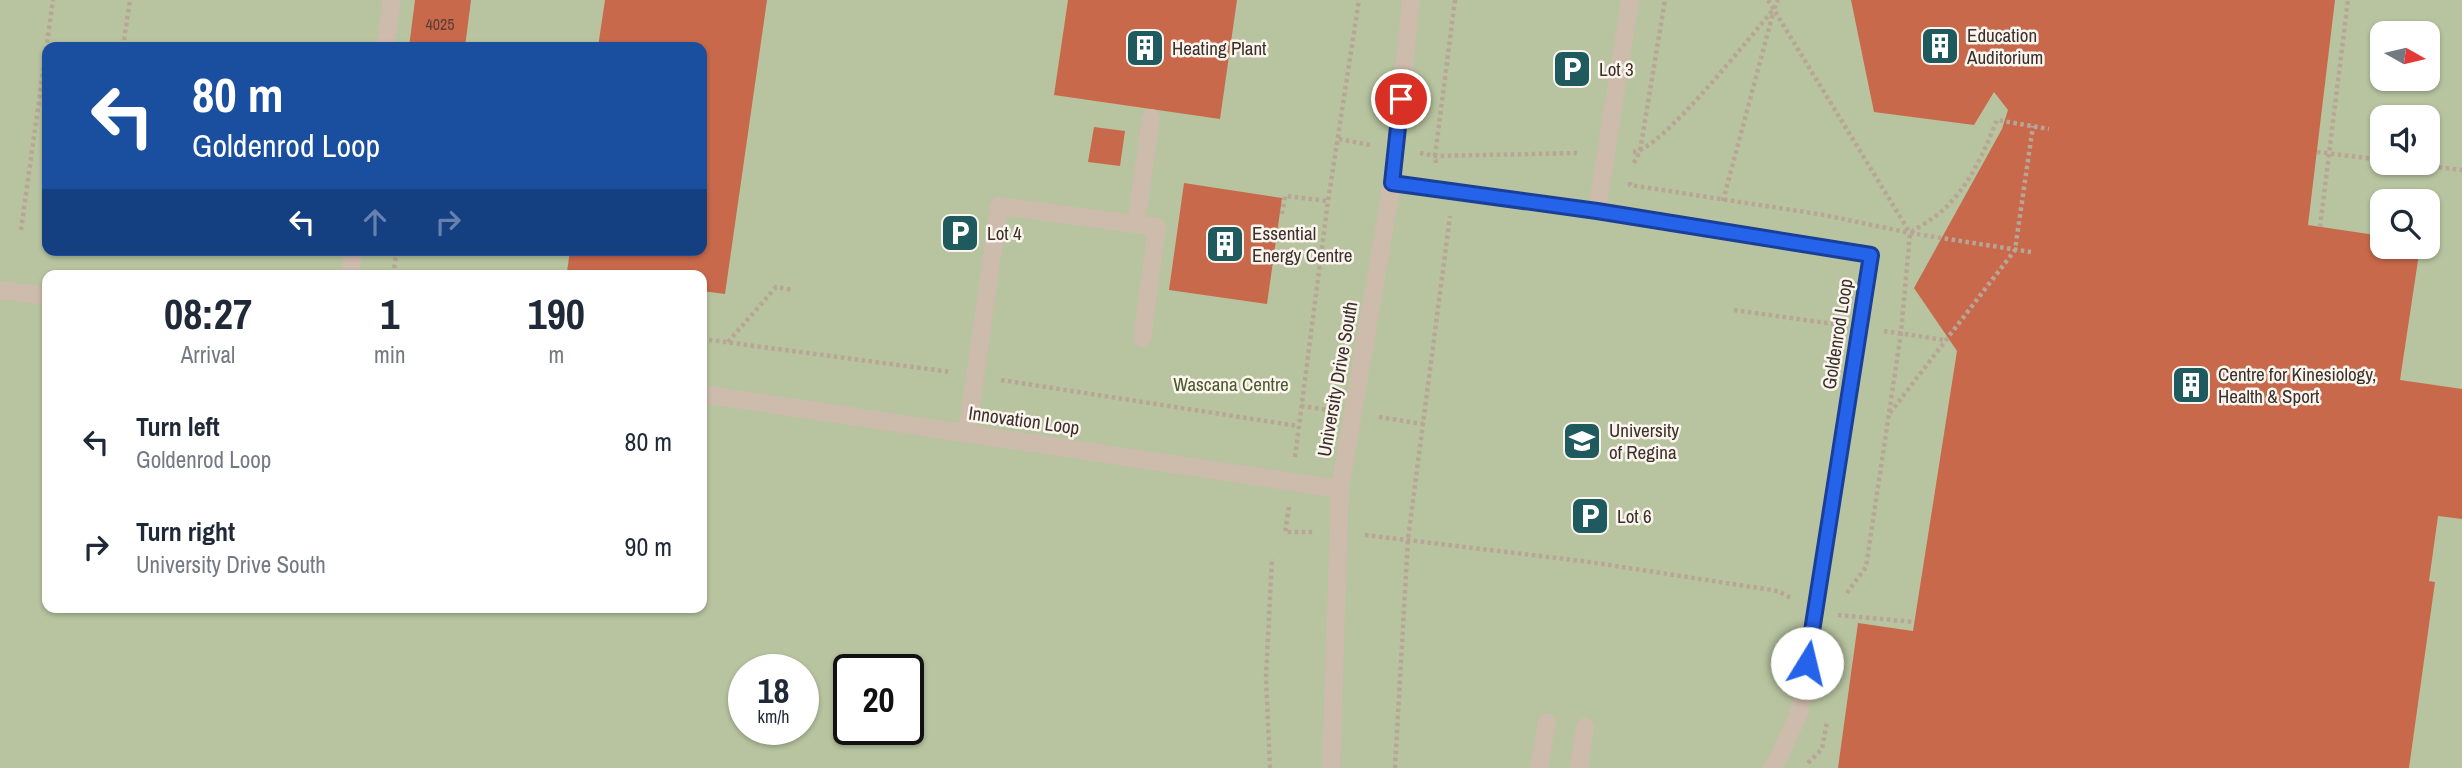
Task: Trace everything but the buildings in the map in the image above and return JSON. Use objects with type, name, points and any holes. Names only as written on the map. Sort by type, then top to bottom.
[{"type":"street","points":[[386,42],[392,0]]},
{"type":"street","name":"University Drive South","points":[[1331,768],[1340,489],[1392,183],[1411,0]]},
{"type":"street","points":[[1597,211],[1630,0]]},
{"type":"street","points":[[1136,224],[1151,118]]},
{"type":"street","name":"Goldenrod Loop","points":[[1392,183],[1597,211],[1871,255],[1799,713],[1772,768]]},
{"type":"street","points":[[967,433],[999,206],[1157,227],[1142,338]]},
{"type":"street","points":[[0,290],[42,295]]},
{"type":"street","name":"Innovation Loop","points":[[707,395],[1340,489]]},
{"type":"street","points":[[1539,768],[1547,722]]},
{"type":"street","points":[[1579,768],[1585,727]]},
{"type":"path","points":[[47,42],[53,0]]},
{"type":"path","points":[[124,42],[130,0]]},
{"type":"path","points":[[1359,0],[1328,201],[1285,532],[1408,539],[1590,562],[1779,591],[1815,612],[1914,622]]},
{"type":"path","points":[[1395,768],[1408,539],[1450,217],[1435,156],[1455,0]]},
{"type":"path","points":[[1640,152],[1665,0]]},
{"type":"path","points":[[1768,0],[1910,233],[1901,333],[1866,567],[1848,591],[1843,616]]},
{"type":"path","points":[[1718,230],[1723,200],[1778,0]]},
{"type":"path","points":[[2320,227],[2348,0]]},
{"type":"path","points":[[1774,9],[1680,117],[1634,159],[1630,185],[1824,215],[1910,233],[2031,252]]},
{"type":"path","points":[[20,230],[42,77]]},
{"type":"path","points":[[1910,233],[1942,211],[1962,188],[1983,155],[1997,121],[2049,129]]},
{"type":"path","points":[[1890,414],[2015,250],[2034,126]]},
{"type":"path","points":[[1339,139],[1435,156],[1640,152]]},
{"type":"path","points":[[2317,152],[2370,158]]},
{"type":"path","points":[[2440,167],[2462,170]]},
{"type":"path","points":[[1282,214],[1285,196],[1328,201]]},
{"type":"path","points":[[728,342],[776,287],[793,290]]},
{"type":"path","points":[[1270,768],[1265,677],[1272,558]]},
{"type":"path","points":[[1802,768],[1822,750],[1829,709]]},
{"type":"green space","name":"Wascana Centre","points":[[0,0],[2462,0],[2462,768],[0,768]]},
{"type":"place","name":"Education Auditorium","points":[[1940,46]]},
{"type":"place","name":"Heating Plant","points":[[1145,48]]},
{"type":"place","name":"Lot 3","points":[[1572,69]]},
{"type":"place","name":"Lot 4","points":[[960,233]]},
{"type":"place","name":"Essential Energy Centre","points":[[1225,244]]},
{"type":"place","name":"Centre for Kinesiology, Health & Sport","points":[[2191,385]]},
{"type":"place","name":"University of Regina","points":[[1582,441]]},
{"type":"place","name":"Lot 6","points":[[1590,516]]},
{"type":"route","points":[[1401,99],[1392,183],[1597,211],[1871,255],[1807,663]]}]
